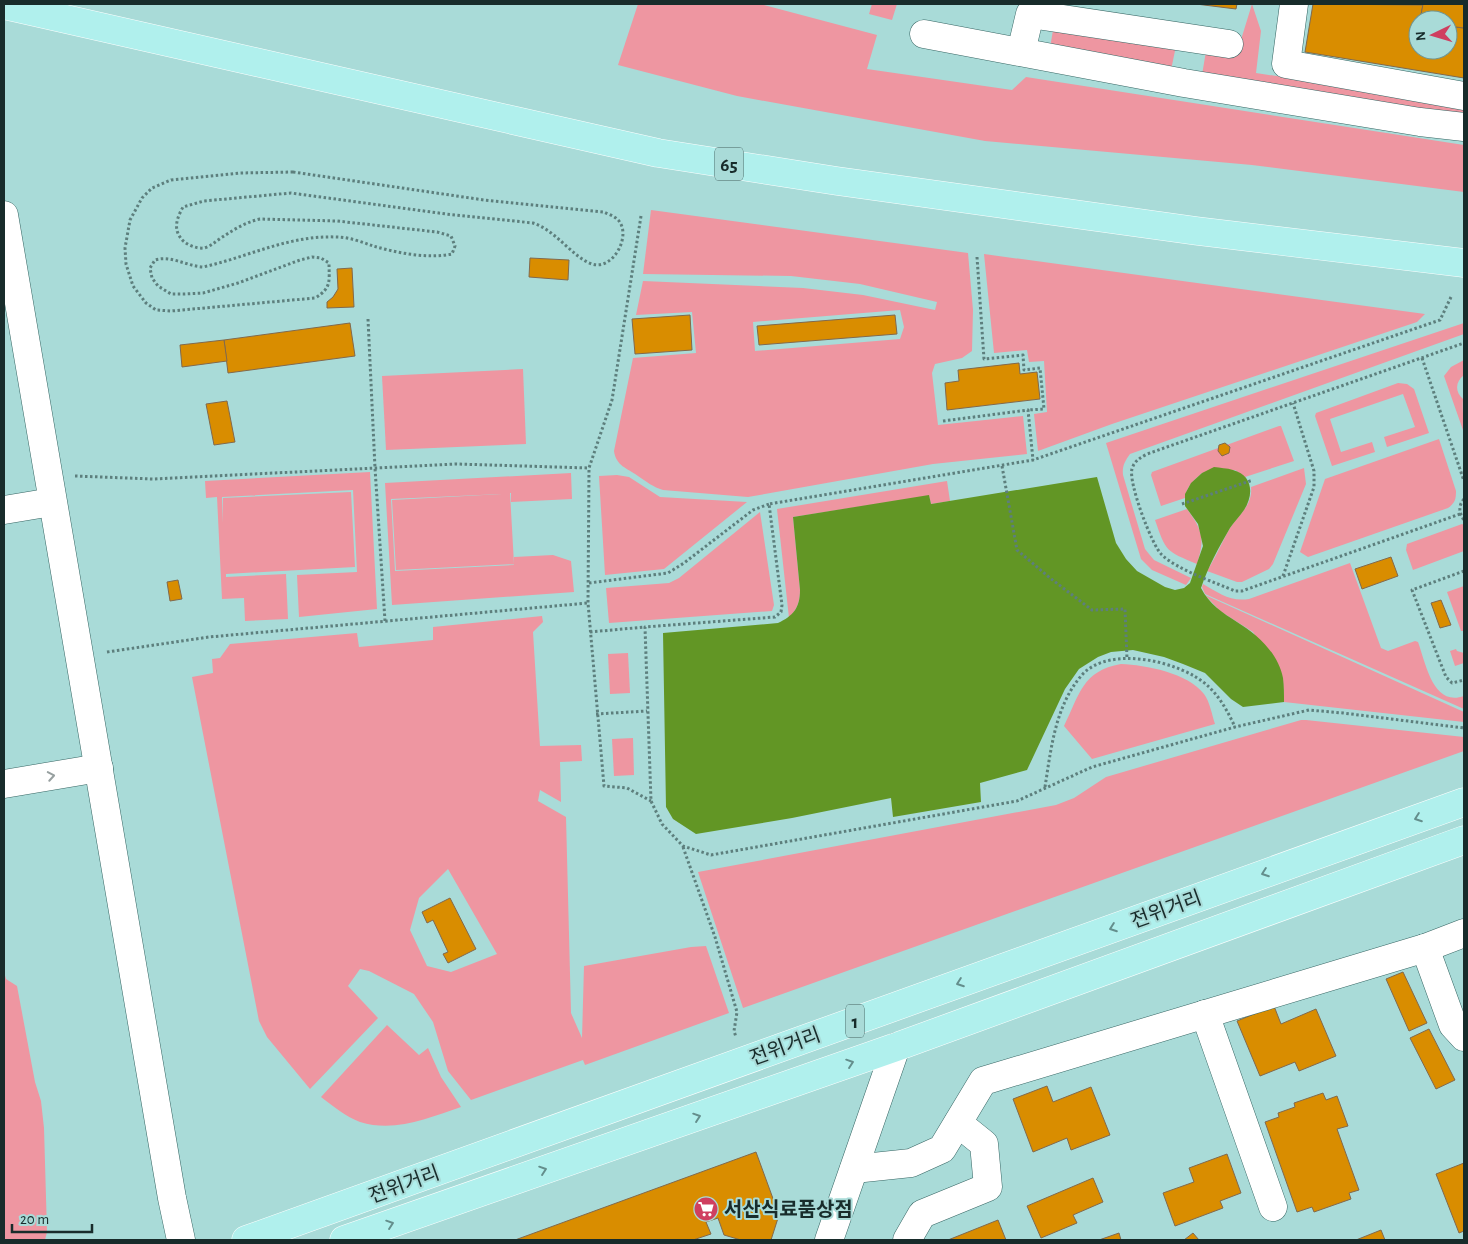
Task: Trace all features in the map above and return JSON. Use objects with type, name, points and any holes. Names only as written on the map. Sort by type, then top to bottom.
[{"type":"main road","name":"65","points":[[4,6],[658,153],[837,181],[1198,231],[1464,263]]},
{"type":"main road","name":"전위거리","points":[[246,1240],[1464,802]]},
{"type":"main road","name":"전위거리","points":[[344,1240],[896,1047],[1464,840]]},
{"type":"street","points":[[1294,4],[1286,64],[1464,96]]},
{"type":"street","points":[[1021,52],[1030,14],[1229,44]]},
{"type":"street","points":[[924,34],[1194,85],[1420,122],[1464,127]]},
{"type":"street","points":[[4,215],[47,475],[172,1198],[181,1240]]},
{"type":"street","points":[[4,510],[52,502]]},
{"type":"street","points":[[4,784],[98,768]]},
{"type":"street","points":[[854,1169],[911,1163],[942,1149],[983,1081],[1425,948],[1464,933]]},
{"type":"street","points":[[1425,948],[1453,1025],[1464,1037]]},
{"type":"street","points":[[1205,1014],[1273,1207]]},
{"type":"street","points":[[829,1240],[896,1047]]},
{"type":"street","points":[[907,1240],[922,1214],[988,1187],[984,1144],[958,1123]]},
{"type":"path","points":[[240,172],[293,172],[484,200],[604,212],[618,220],[623,229],[622,244],[613,259],[603,264],[593,264],[579,256],[545,227],[533,223],[446,214],[323,196],[291,193],[263,195],[204,200],[183,207],[178,216],[176,226],[180,237],[189,245],[201,248],[211,246],[219,239],[249,222],[260,219],[336,221],[438,232],[451,236],[455,246],[452,254],[440,256],[385,249],[338,237],[325,237],[289,241],[203,267],[161,258],[155,260],[150,268],[152,278],[158,286],[171,294],[183,294],[212,290],[238,283],[300,260],[312,257],[321,258],[329,263],[329,283],[325,292],[314,298],[171,311],[156,310],[146,303],[133,286],[126,264],[125,248],[130,220],[142,198],[152,188],[170,180],[240,172]]},
{"type":"path","points":[[641,216],[612,400],[589,468],[588,603],[596,714],[604,786],[627,788],[651,801]]},
{"type":"path","points":[[943,421],[1044,408],[1040,368],[1024,370],[1023,356],[984,359],[977,257]]},
{"type":"path","points":[[589,583],[668,573],[753,510],[769,504],[1033,460],[1440,320],[1451,297]]},
{"type":"path","points":[[368,319],[385,621]]},
{"type":"path","points":[[1460,514],[1242,591],[1235,591],[1171,562],[1161,555],[1153,544],[1132,482],[1131,470],[1136,461],[1147,454],[1464,343]]},
{"type":"path","points":[[1422,358],[1464,481]]},
{"type":"path","points":[[1282,577],[1314,487],[1315,478],[1293,403]]},
{"type":"path","points":[[1028,410],[1033,460]]},
{"type":"path","points":[[47,475],[153,479],[457,464],[589,468]]},
{"type":"path","points":[[1002,466],[1017,550],[1092,610],[1125,609],[1127,659]]},
{"type":"path","points":[[1182,504],[1253,480]]},
{"type":"path","points":[[1464,499],[1459,506],[1460,514],[1464,520]]},
{"type":"path","points":[[590,632],[774,617],[781,612],[782,605],[769,504]]},
{"type":"path","points":[[1464,571],[1412,590],[1446,677],[1452,683],[1464,680]]},
{"type":"path","points":[[79,657],[209,637],[588,603]]},
{"type":"path","points":[[645,627],[651,801],[662,824],[683,846],[715,938],[737,1012],[734,1031],[743,1061]]},
{"type":"path","points":[[1045,788],[1054,730],[1064,704],[1082,675],[1092,667],[1116,659],[1166,664],[1197,678],[1207,685],[1218,697],[1236,727]]},
{"type":"path","points":[[683,846],[711,855],[1017,800],[1092,767],[1236,727],[1309,710],[1343,712],[1464,728]]},
{"type":"path","points":[[596,714],[647,711]]},
{"type":"shaded area","points":[[638,4],[760,4],[877,35],[867,69],[1012,90],[1026,77],[1464,145],[1464,192],[1252,165],[985,141],[737,96],[618,65]]},
{"type":"shaded area","points":[[872,4],[897,4],[892,20],[869,14]]},
{"type":"shaded area","points":[[1252,4],[1261,31],[1256,73],[1464,104],[1464,116],[1202,75],[1206,51],[1236,56]]},
{"type":"shaded area","points":[[1054,24],[1176,46],[1171,70],[1050,48]]},
{"type":"shaded area","points":[[651,210],[968,253],[973,310],[972,351],[962,358],[935,364],[932,373],[938,425],[1023,416],[1027,454],[933,464],[748,497],[663,490],[656,487],[623,466],[617,460],[614,451],[633,358],[696,353],[692,312],[636,315],[643,281],[803,288],[863,295],[935,310],[937,302],[860,284],[791,276],[643,274]],"holes":[[[900,310],[904,327],[900,339],[755,351],[753,322]]]},
{"type":"shaded area","points":[[984,254],[1425,314],[1417,322],[1112,424],[1038,451],[1034,414],[1047,412],[1044,361],[1029,362],[1027,350],[994,353]]},
{"type":"shaded area","points":[[1464,323],[1464,334],[1130,454],[1124,464],[1123,475],[1145,549],[1154,560],[1191,578],[1186,585],[1152,570],[1141,559],[1106,443]]},
{"type":"shaded area","points":[[1464,360],[1464,375],[1459,381],[1457,390],[1463,399],[1464,433],[1444,376],[1451,367]]},
{"type":"shaded area","points":[[523,369],[526,444],[386,450],[382,376]]},
{"type":"shaded area","points":[[1398,383],[1407,384],[1414,389],[1429,433],[1387,447],[1384,437],[1415,427],[1403,394],[1330,419],[1341,452],[1372,442],[1375,452],[1332,466],[1315,416],[1316,413]]},
{"type":"shaded area","points":[[1281,426],[1294,461],[1245,477],[1235,470],[1202,473],[1193,481],[1185,498],[1161,506],[1151,475],[1152,472]]},
{"type":"shaded area","points":[[1439,439],[1456,491],[1455,501],[1448,508],[1308,557],[1300,552],[1325,479]]},
{"type":"shaded area","points":[[1214,467],[1231,469],[1245,476],[1250,486],[1250,492],[1247,504],[1222,542],[1201,588],[1217,608],[1245,627],[1272,653],[1283,678],[1284,702],[1243,707],[1231,699],[1205,673],[1164,657],[1133,650],[1111,652],[1098,657],[1079,669],[1065,689],[1027,770],[980,783],[981,802],[893,817],[891,798],[792,818],[696,834],[673,819],[666,807],[663,633],[778,623],[792,614],[797,607],[800,596],[793,517],[929,495],[931,504],[1097,477],[1116,543],[1126,559],[1137,571],[1165,587],[1175,590],[1184,588],[1190,583],[1203,546],[1198,524],[1185,506],[1185,494],[1191,483],[1202,473]]},
{"type":"shaded area","points":[[1304,468],[1306,484],[1273,564],[1269,569],[1242,582],[1207,571],[1230,528],[1248,504],[1251,487]]},
{"type":"shaded area","points":[[370,472],[377,609],[299,617],[297,575],[357,572],[353,490],[222,497],[223,523],[223,498],[351,492],[355,567],[226,574],[226,577],[286,574],[288,619],[245,621],[244,598],[222,599],[217,497],[206,498],[205,481]]},
{"type":"shaded area","points":[[571,473],[572,499],[511,502],[510,493],[514,564],[514,557],[553,555],[571,561],[574,592],[392,605],[385,483]],"holes":[[[502,494],[392,500],[396,570],[514,564],[395,571],[391,499]]]},
{"type":"shaded area","points":[[617,475],[629,477],[660,497],[747,502],[664,569],[605,575],[599,476]]},
{"type":"shaded area","points":[[947,481],[950,501],[931,504],[929,496],[793,517],[800,594],[798,605],[789,618],[777,509]]},
{"type":"shaded area","points":[[1187,509],[1201,535],[1202,541],[1197,564],[1168,549],[1155,520]]},
{"type":"shaded area","points":[[760,512],[774,605],[772,611],[609,623],[606,588],[669,583],[679,578]]},
{"type":"shaded area","points":[[1462,524],[1464,525],[1464,551],[1413,570],[1406,550],[1407,544]]},
{"type":"shaded area","points":[[1350,563],[1381,648],[1388,651],[1415,641],[1418,642],[1428,672],[1438,690],[1453,698],[1464,696],[1464,709],[1205,594],[1202,587],[1203,584],[1230,598],[1249,599]]},
{"type":"shaded area","points":[[1464,586],[1464,631],[1461,631],[1447,592]]},
{"type":"shaded area","points":[[1205,595],[1464,712],[1464,722],[1284,702],[1283,679],[1253,632],[1220,611]]},
{"type":"shaded area","points":[[542,616],[543,622],[533,632],[540,746],[581,745],[582,761],[560,762],[561,802],[540,790],[538,801],[566,817],[571,1013],[582,1038],[584,966],[691,947],[706,946],[729,1013],[585,1065],[583,1060],[471,1100],[448,1071],[433,1022],[414,994],[369,971],[360,969],[348,986],[378,1018],[310,1089],[267,1037],[259,1021],[192,677],[213,673],[212,659],[220,658],[230,644],[357,633],[359,647],[433,640],[433,627]],"holes":[[[448,869],[497,954],[451,972],[427,966],[410,930],[419,898]]]},
{"type":"shaded area","points":[[1456,649],[1464,653],[1464,663],[1455,666],[1450,651]]},
{"type":"shaded area","points":[[628,653],[630,693],[610,694],[608,654]]},
{"type":"shaded area","points":[[1121,664],[1166,671],[1188,681],[1206,697],[1215,724],[1092,759],[1064,726],[1079,694],[1090,678],[1108,667]]},
{"type":"shaded area","points":[[1301,720],[1464,737],[1464,751],[743,1008],[698,872],[1056,805],[1074,798],[1106,777]]},
{"type":"shaded area","points":[[633,738],[634,775],[614,776],[612,739]]},
{"type":"shaded area","points":[[4,972],[6,979],[17,986],[35,1082],[41,1101],[44,1128],[47,1232],[45,1240],[4,1240]]},
{"type":"shaded area","points":[[387,1025],[419,1055],[428,1048],[441,1077],[461,1107],[411,1123],[386,1126],[360,1122],[340,1111],[321,1097]]},
{"type":"building","points":[[1196,4],[1237,4],[1236,9]]},
{"type":"building","points":[[1313,4],[1423,5],[1422,10],[1408,10],[1408,60],[1458,60],[1458,27],[1464,28],[1464,78],[1305,52]]},
{"type":"building","points":[[1423,4],[1464,4],[1464,28],[1458,27],[1458,10],[1422,10]]},
{"type":"building","points":[[530,258],[569,260],[568,280],[529,277]]},
{"type":"building","points":[[352,268],[354,307],[327,308],[327,302],[338,289],[337,269]]},
{"type":"building","points":[[690,315],[692,350],[635,354],[632,319]]},
{"type":"building","points":[[895,315],[897,334],[759,345],[757,326]]},
{"type":"building","points":[[350,323],[355,356],[228,373],[224,340]]},
{"type":"building","points":[[224,340],[227,361],[182,367],[180,345]]},
{"type":"building","points":[[1019,363],[1020,374],[1037,372],[1040,399],[947,410],[945,383],[959,381],[958,370]]},
{"type":"building","points":[[227,401],[235,442],[214,445],[206,404]]},
{"type":"building","points":[[1225,443],[1230,447],[1229,453],[1222,456],[1218,451],[1219,445]]},
{"type":"building","points":[[1391,557],[1398,576],[1362,589],[1355,569]]},
{"type":"building","points":[[178,580],[182,599],[170,601],[167,582]]},
{"type":"building","points":[[1441,600],[1451,625],[1440,628],[1431,603]]},
{"type":"building","points":[[450,898],[476,949],[448,963],[443,954],[448,952],[433,920],[427,923],[422,912]]},
{"type":"building","points":[[1403,972],[1427,1023],[1409,1031],[1386,979]]},
{"type":"building","points":[[1274,1006],[1281,1024],[1316,1009],[1336,1056],[1299,1071],[1295,1062],[1260,1076],[1237,1021]]},
{"type":"building","points":[[1429,1029],[1455,1080],[1436,1089],[1410,1038]]},
{"type":"building","points":[[1047,1086],[1053,1102],[1091,1087],[1110,1135],[1071,1150],[1067,1138],[1033,1152],[1013,1099]]},
{"type":"building","points":[[1323,1093],[1326,1100],[1337,1096],[1348,1126],[1337,1129],[1359,1190],[1349,1193],[1351,1199],[1314,1212],[1312,1207],[1297,1212],[1265,1122],[1279,1117],[1278,1113],[1295,1107],[1294,1103]]},
{"type":"building","points":[[756,1152],[779,1215],[771,1240],[741,1240],[724,1235],[718,1218],[706,1222],[711,1234],[693,1240],[515,1240]]},
{"type":"building","points":[[1227,1154],[1241,1193],[1220,1201],[1223,1208],[1175,1226],[1163,1193],[1194,1182],[1189,1168]]},
{"type":"building","points":[[1464,1163],[1464,1231],[1459,1233],[1436,1174]]},
{"type":"building","points":[[1093,1178],[1103,1202],[1073,1215],[1077,1223],[1041,1238],[1027,1206]]},
{"type":"building","points":[[998,1220],[1006,1240],[948,1240]]},
{"type":"building","points":[[1381,1230],[1385,1240],[1356,1240]]},
{"type":"building","points":[[1119,1233],[1121,1240],[1099,1240]]},
{"type":"building","points":[[1193,1233],[1199,1240],[1184,1240]]},
{"type":"place","name":"서산식료품상점","points":[[706,1209]]}]
